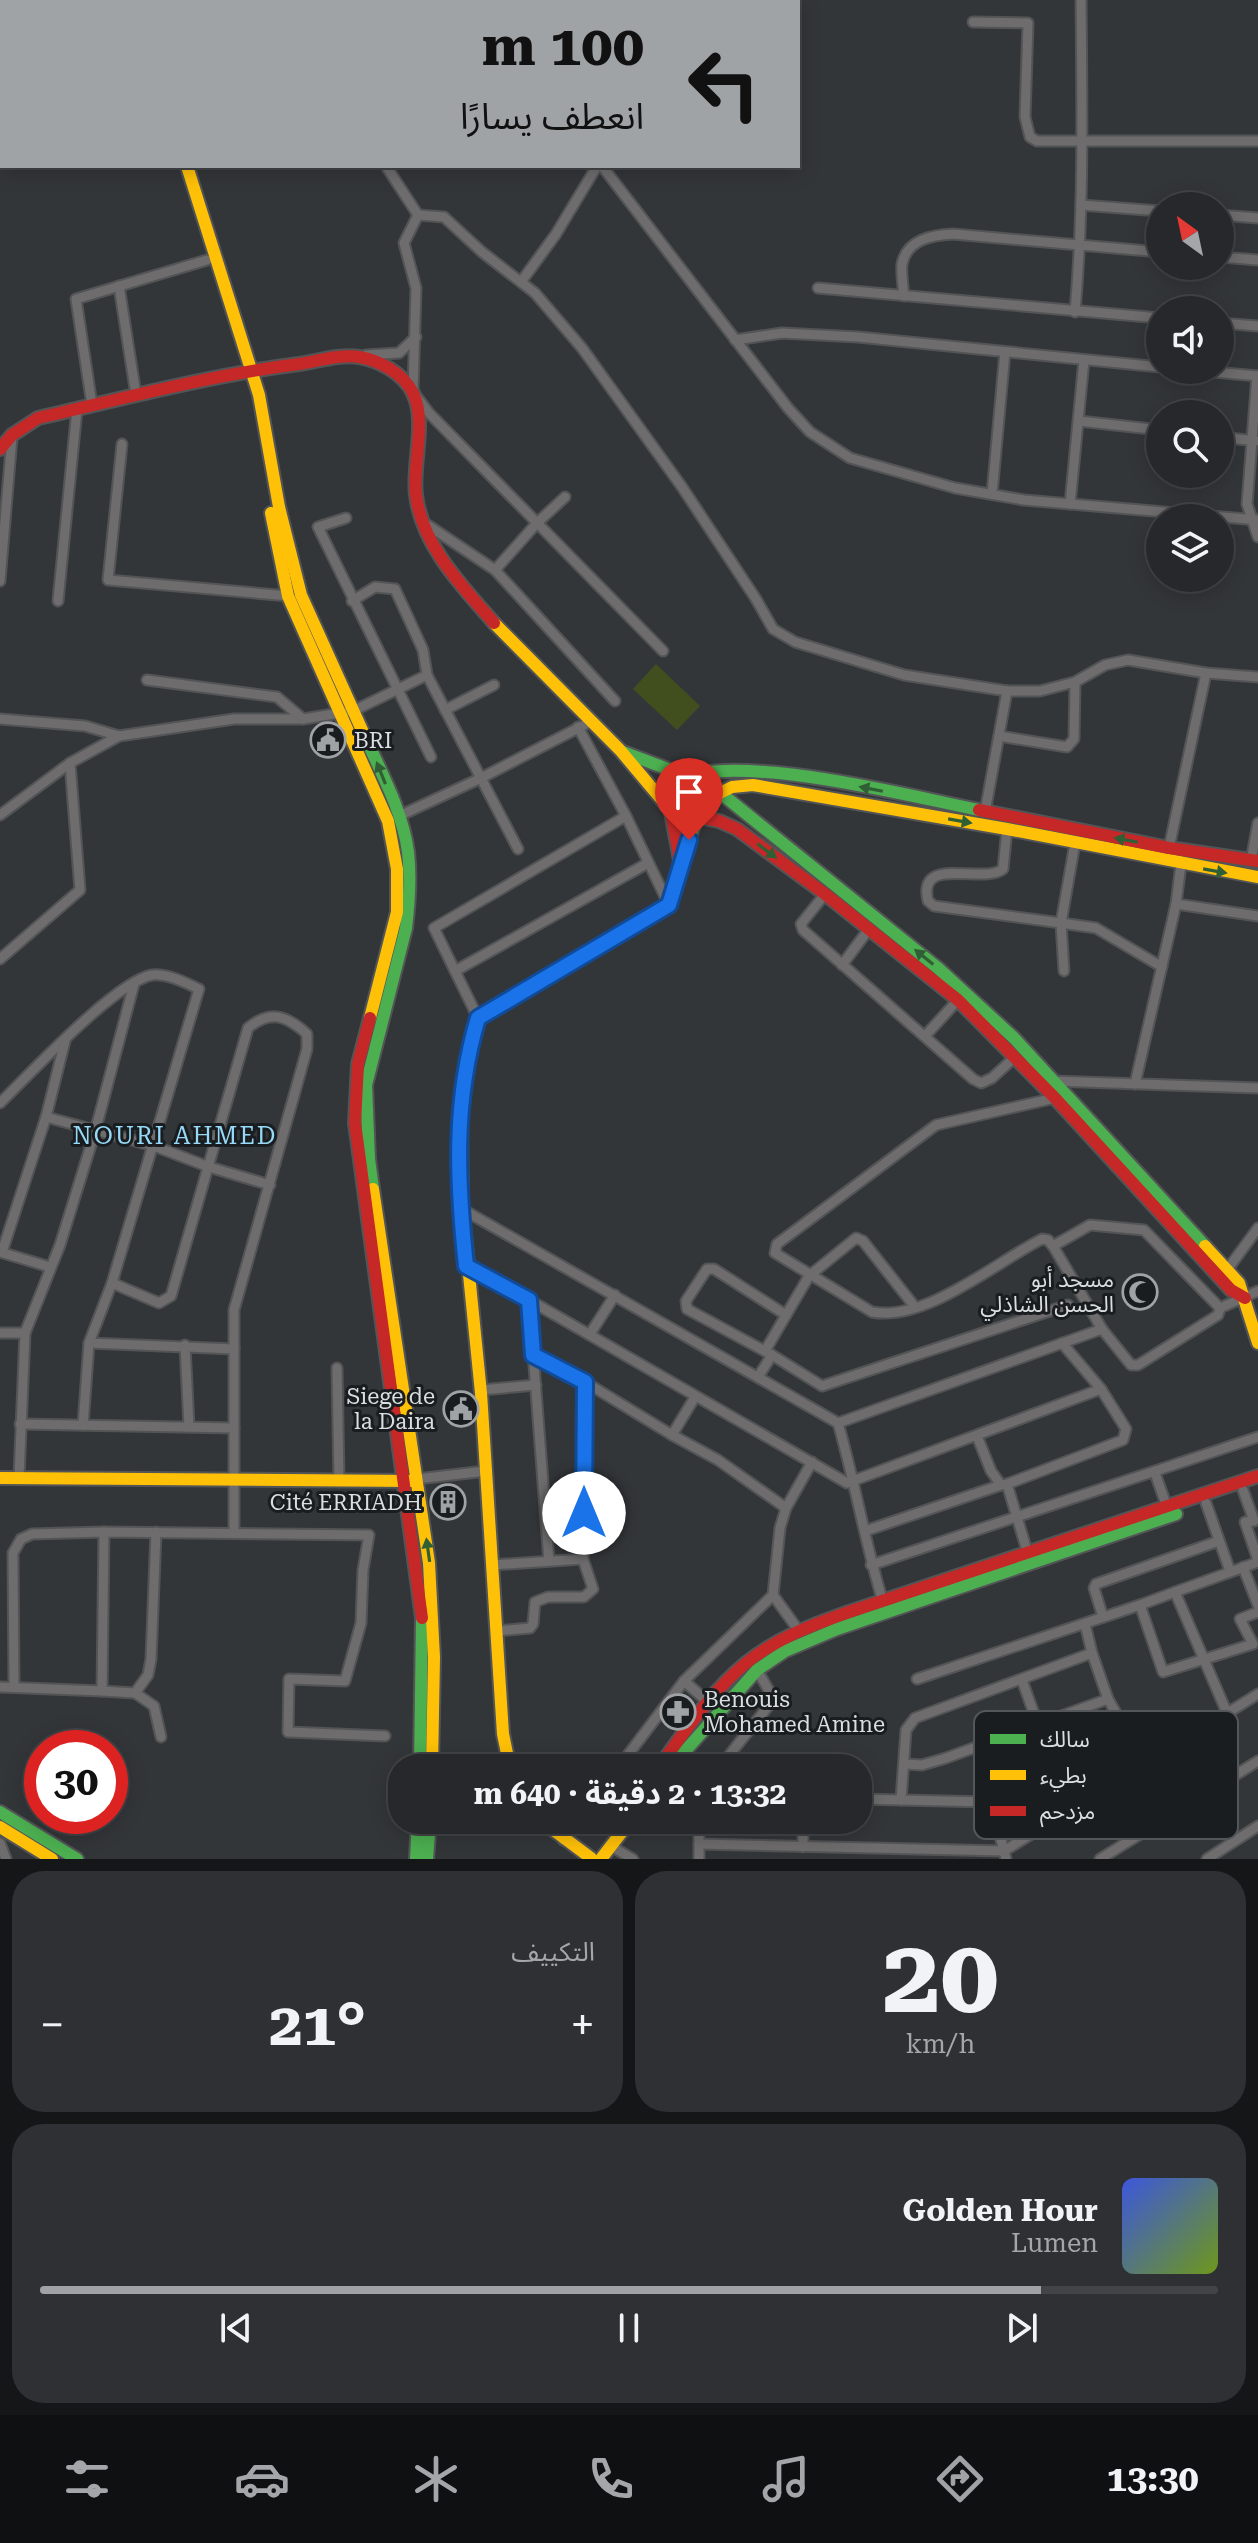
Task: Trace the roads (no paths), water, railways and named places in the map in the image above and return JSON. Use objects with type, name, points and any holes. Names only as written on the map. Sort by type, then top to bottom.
[{"type":"main road","points":[[178,168],[247,370]]},
{"type":"main road","points":[[188,168],[247,370],[278,555],[347,712],[399,816],[408,851],[409,904],[397,964],[369,1066],[365,1105],[369,1159],[412,1481],[423,1631],[420,1754]]},
{"type":"main road","points":[[0,449],[12,435],[38,418],[92,405],[247,370],[356,356],[379,362],[399,376],[413,392],[418,412],[416,495],[423,522],[437,550],[458,581],[584,724],[620,750],[669,809],[686,820],[698,817],[707,810],[715,796],[732,787],[753,785],[1258,877]]},
{"type":"main road","points":[[347,712],[388,821],[397,869],[397,912],[358,1064],[355,1123],[412,1481],[429,1563],[434,1657],[432,1754]]},
{"type":"main road","points":[[620,750],[702,778],[715,796],[939,969],[1014,1038],[1239,1283],[1258,1343]]},
{"type":"main road","points":[[680,862],[667,787],[685,774],[740,772],[807,776],[1169,848],[1255,861]]},
{"type":"main road","points":[[507,1754],[503,1734],[481,1390],[460,1208],[458,1131],[466,1057],[478,1018],[669,905],[680,862],[698,817]]},
{"type":"main road","points":[[698,817],[737,829],[825,894],[958,1000],[1055,1098],[1231,1290],[1245,1298]]},
{"type":"main road","points":[[669,1754],[708,1702],[754,1657],[799,1631],[1258,1476]]},
{"type":"main road","points":[[0,1478],[412,1481]]},
{"type":"main road","points":[[682,1754],[766,1661],[837,1629],[1258,1485]]},
{"type":"main road","points":[[0,1812],[77,1859]]},
{"type":"main road","points":[[0,1827],[52,1859]]},
{"type":"main road","points":[[416,1859],[417,1834]]},
{"type":"main road","points":[[427,1859],[429,1834]]},
{"type":"main road","points":[[556,1834],[594,1859]]},
{"type":"main road","points":[[594,1859],[610,1834]]},
{"type":"main road","points":[[594,1859],[620,1834]]},
{"type":"street","points":[[1075,312],[1081,245],[1081,0]]},
{"type":"street","points":[[973,22],[1028,23],[1025,117],[1030,137],[1037,141],[1258,141]]},
{"type":"street","points":[[387,168],[418,215]]},
{"type":"street","points":[[521,282],[599,168]]},
{"type":"street","points":[[602,168],[788,408],[810,432],[850,458],[992,494],[1255,520]]},
{"type":"street","points":[[1081,205],[1146,210]]},
{"type":"street","points":[[418,215],[444,217],[535,293],[582,348],[682,487],[773,629],[809,648],[891,671],[1007,691],[1040,691],[1075,682],[1105,665],[1128,660],[1206,673],[1258,677]]},
{"type":"street","points":[[418,215],[404,243],[416,288],[413,392],[429,413],[663,651]]},
{"type":"street","points":[[1234,216],[1258,218]]},
{"type":"street","points":[[904,296],[902,264],[920,240],[934,235],[953,234],[1146,251]]},
{"type":"street","points":[[1234,258],[1258,260]]},
{"type":"street","points":[[92,405],[76,299],[207,260]]},
{"type":"street","points":[[119,286],[136,395]]},
{"type":"street","points":[[818,288],[1146,317]]},
{"type":"street","points":[[1234,324],[1258,326],[1258,319]]},
{"type":"street","points":[[735,340],[782,333],[812,334],[1146,366]]},
{"type":"street","points":[[356,356],[399,353],[416,337]]},
{"type":"street","points":[[992,494],[1005,352]]},
{"type":"street","points":[[1070,504],[1084,360]]},
{"type":"street","points":[[1234,374],[1258,376],[1256,441],[1247,504],[1255,520],[1258,537]]},
{"type":"street","points":[[58,601],[77,409]]},
{"type":"street","points":[[1079,421],[1146,428]]},
{"type":"street","points":[[0,581],[12,435]]},
{"type":"street","points":[[1234,439],[1256,441]]},
{"type":"street","points":[[122,444],[108,580],[294,596]]},
{"type":"street","points":[[495,570],[565,497]]},
{"type":"street","points":[[346,518],[318,527],[431,757]]},
{"type":"street","points":[[423,522],[495,570],[615,701]]},
{"type":"street","points":[[352,601],[375,587],[395,589],[423,650],[427,675],[518,849]]},
{"type":"street","points":[[1169,848],[1206,673]]},
{"type":"street","points":[[0,815],[70,763],[119,736],[234,719],[303,719],[347,712],[427,675]]},
{"type":"street","points":[[147,680],[277,697],[303,719]]},
{"type":"street","points":[[999,736],[1067,747],[1074,739],[1075,682]]},
{"type":"street","points":[[445,710],[494,685]]},
{"type":"street","points":[[985,812],[1007,691]]},
{"type":"street","points":[[0,719],[89,727],[119,736]]},
{"type":"street","points":[[399,816],[479,779],[584,724],[669,905]]},
{"type":"street","points":[[0,959],[80,890],[70,763]]},
{"type":"street","points":[[478,1018],[434,928],[626,816]]},
{"type":"street","points":[[1255,861],[1258,823]]},
{"type":"street","points":[[1007,829],[1003,869],[991,875],[943,872],[932,879],[927,888],[928,901],[934,906],[1096,928],[1162,967]]},
{"type":"street","points":[[1064,971],[1061,923],[1075,843]]},
{"type":"street","points":[[455,971],[648,863]]},
{"type":"street","points":[[1135,1084],[1176,904],[1181,864]]},
{"type":"street","points":[[825,894],[801,924],[810,938],[981,1083],[992,1078],[1015,1057]]},
{"type":"street","points":[[1176,904],[1258,916]]},
{"type":"street","points":[[842,965],[869,929]]},
{"type":"street","points":[[0,1103],[117,992],[152,975],[177,979],[199,989],[112,1283],[89,1343],[83,1425]]},
{"type":"street","points":[[19,1478],[25,1333],[60,1245],[95,1132],[134,984]]},
{"type":"street","points":[[925,1036],[958,1000]]},
{"type":"street","points":[[112,1283],[159,1303],[171,1296],[248,1028],[270,1016],[292,1021],[307,1034],[307,1049],[234,1310],[234,1533]]},
{"type":"street","points":[[50,1267],[1,1252],[46,1117],[65,1041]]},
{"type":"street","points":[[1053,1081],[1258,1088]]},
{"type":"street","points":[[1055,1098],[936,1125],[777,1244],[775,1253],[872,1312],[888,1315],[958,1290],[1042,1239],[1048,1240],[1102,1329],[1131,1365],[1138,1365],[1218,1315],[1220,1308]]},
{"type":"street","points":[[46,1117],[154,1146],[270,1185]]},
{"type":"street","points":[[460,1208],[838,1423],[855,1480],[871,1565],[883,1602]]},
{"type":"street","points":[[1053,1246],[1090,1225],[1144,1230],[1220,1308]]},
{"type":"street","points":[[1227,1270],[1258,1228]]},
{"type":"street","points":[[758,1377],[786,1315],[809,1276],[856,1238],[915,1307]]},
{"type":"street","points":[[466,1266],[847,1483],[1101,1389]]},
{"type":"street","points":[[786,1315],[714,1269],[707,1269],[686,1301],[687,1309],[769,1353],[822,1386],[1068,1305]]},
{"type":"street","points":[[1220,1308],[1258,1291]]},
{"type":"street","points":[[590,1334],[615,1295]]},
{"type":"street","points":[[529,1300],[549,1561]]},
{"type":"street","points":[[838,1423],[1102,1329]]},
{"type":"street","points":[[0,1333],[25,1333]]},
{"type":"street","points":[[89,1343],[234,1349]]},
{"type":"street","points":[[865,1531],[1004,1485],[1123,1440],[1126,1429],[1101,1389],[1062,1343]]},
{"type":"street","points":[[185,1345],[189,1427]]},
{"type":"street","points":[[533,1355],[718,1460],[786,1508]]},
{"type":"street","points":[[337,1368],[339,1482]]},
{"type":"street","points":[[496,1631],[530,1628],[535,1602],[542,1598],[584,1597],[593,1589],[583,1559],[585,1382]]},
{"type":"street","points":[[481,1390],[536,1385]]},
{"type":"street","points":[[672,1435],[695,1397]]},
{"type":"street","points":[[20,1424],[234,1428]]},
{"type":"street","points":[[977,1436],[991,1471],[1004,1485],[1028,1554]]},
{"type":"street","points":[[871,1565],[1258,1437]]},
{"type":"street","points":[[629,1754],[684,1681],[773,1595],[780,1528],[786,1508],[812,1462]]},
{"type":"street","points":[[412,1481],[486,1471]]},
{"type":"street","points":[[1155,1473],[1167,1507]]},
{"type":"street","points":[[917,1679],[1140,1605],[1258,1561],[1245,1522],[1254,1521],[1243,1490]]},
{"type":"street","points":[[1206,1503],[1230,1571]]},
{"type":"street","points":[[102,1691],[104,1532]]},
{"type":"street","points":[[135,1693],[148,1675],[151,1659],[156,1532]]},
{"type":"street","points":[[14,1687],[13,1553],[21,1539],[32,1534],[369,1535],[363,1570],[361,1623],[345,1681],[289,1679],[288,1732],[385,1736]]},
{"type":"street","points":[[1103,1617],[1094,1588],[1096,1584],[1219,1541]]},
{"type":"street","points":[[492,1565],[583,1559]]},
{"type":"street","points":[[1243,1567],[1258,1605]]},
{"type":"street","points":[[1175,1592],[1226,1711]]},
{"type":"street","points":[[773,1595],[799,1631]]},
{"type":"street","points":[[1140,1605],[1163,1672],[1256,1648],[1240,1619],[1258,1612]]},
{"type":"street","points":[[1085,1624],[1092,1653],[1115,1711]]},
{"type":"street","points":[[901,1800],[906,1730],[915,1718],[1092,1653]]},
{"type":"street","points":[[730,1754],[774,1699],[757,1670]]},
{"type":"street","points":[[1022,1680],[1033,1711]]},
{"type":"street","points":[[684,1681],[708,1702]]},
{"type":"street","points":[[0,1687],[135,1693],[154,1706],[161,1737]]},
{"type":"street","points":[[1230,1711],[1258,1694]]},
{"type":"street","points":[[1075,1711],[1108,1699]]},
{"type":"street","points":[[904,1764],[922,1765],[974,1748]]},
{"type":"street","points":[[1238,1773],[1258,1761]]},
{"type":"street","points":[[872,1799],[974,1802]]},
{"type":"street","points":[[1238,1839],[1258,1826]]},
{"type":"street","points":[[563,1840],[568,1834]]},
{"type":"street","points":[[699,1834],[699,1859]]},
{"type":"street","points":[[803,1834],[803,1847]]},
{"type":"street","points":[[699,1844],[1005,1855],[1030,1839]]},
{"type":"street","points":[[1100,1859],[1132,1839]]},
{"type":"street","points":[[1207,1859],[1238,1839]]},
{"type":"street","points":[[0,1843],[6,1859]]},
{"type":"street","points":[[611,1846],[633,1859]]},
{"type":"street","points":[[849,1848],[849,1859]]},
{"type":"place","name":"BRI","points":[[328,740]]},
{"type":"place","name":"مسجد أبو الحسن الشاذلي","points":[[1140,1292]]},
{"type":"place","name":"Siege de la Daira","points":[[461,1409]]},
{"type":"place","name":"Cité ERRIADH","points":[[448,1502]]},
{"type":"place","name":"Benouis Mohamed Amine","points":[[678,1712]]},
{"type":"district","name":"NOURI AHMED","points":[[175,1136]]}]
